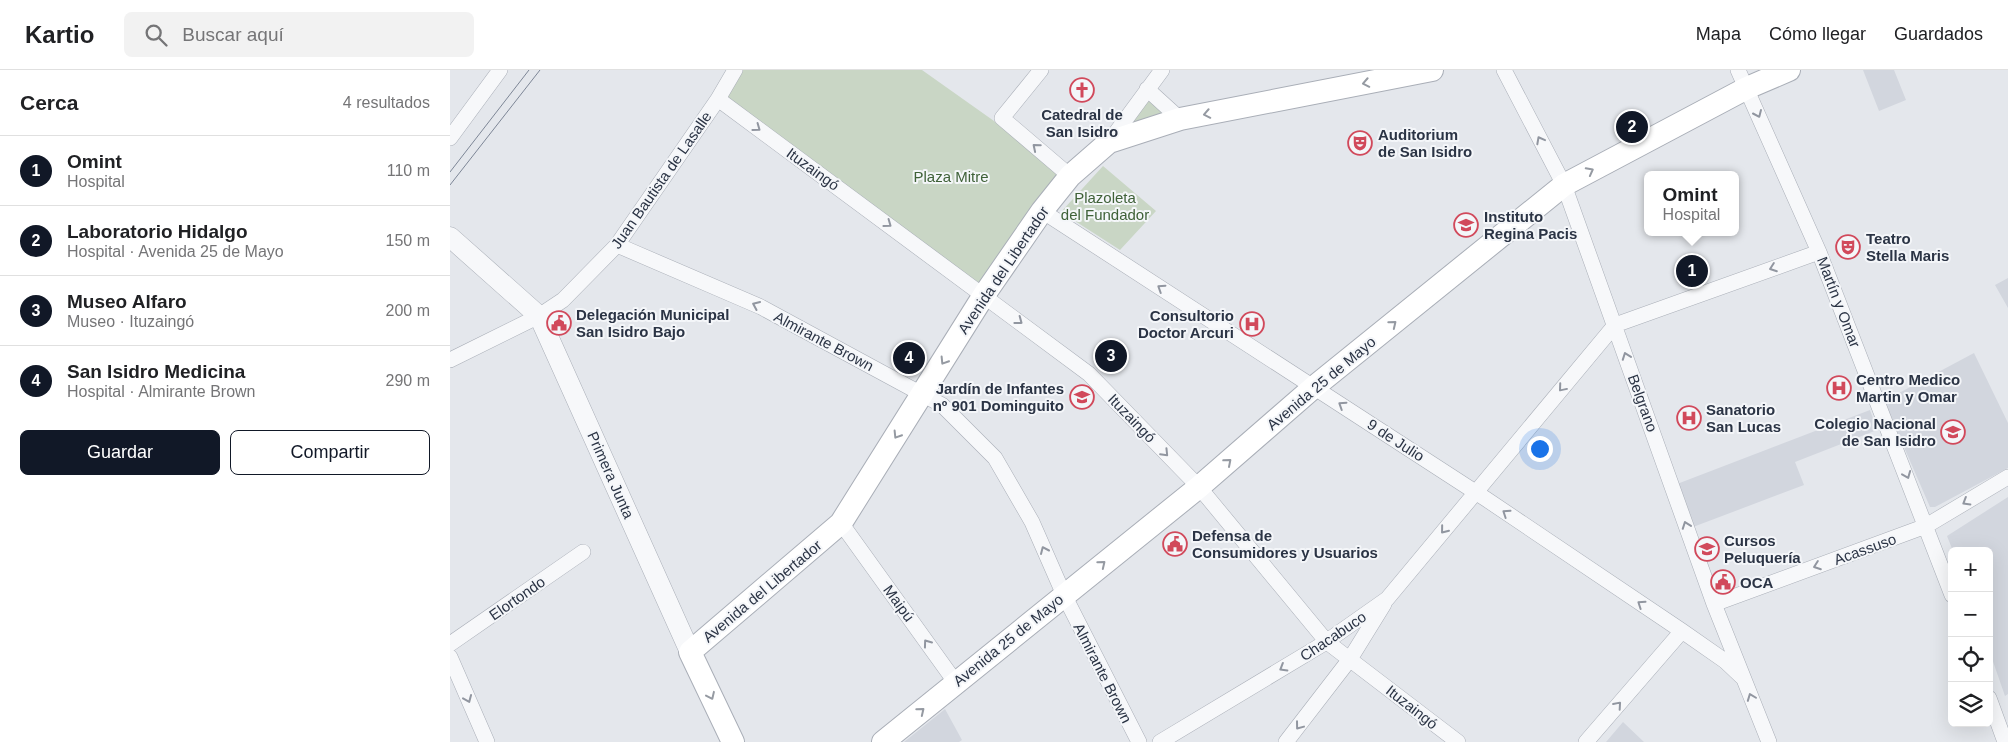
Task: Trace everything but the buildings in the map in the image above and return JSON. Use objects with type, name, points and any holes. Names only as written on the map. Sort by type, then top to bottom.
[{"type":"main road","name":"Avenida del Libertador","points":[[690,652],[841,523],[984,295],[1042,211],[1070,176],[1109,142],[1180,119],[1432,70]]},
{"type":"main road","name":"Avenida 25 de Mayo","points":[[883,742],[1199,487],[1314,387],[1564,185],[1742,79],[1789,70]]},
{"type":"main road","name":"Primera Junta","points":[[690,652],[733,742]]},
{"type":"street","points":[[450,138],[500,70]]},
{"type":"street","name":"Juan Bautista de Lasalle","points":[[450,360],[540,316],[563,300],[617,245],[718,99],[735,70]]},
{"type":"street","points":[[1041,70],[1002,118],[1070,176]]},
{"type":"street","points":[[1109,142],[1162,70]]},
{"type":"street","name":"Belgrano","points":[[1504,70],[1564,185],[1714,604],[1769,742]]},
{"type":"street","name":"Martín y Omar","points":[[1742,79],[1819,252],[1951,592]]},
{"type":"street","points":[[1147,89],[1180,119]]},
{"type":"street","name":"Ituzaingó","points":[[718,99],[1089,374],[1199,487],[1327,642],[1458,742]]},
{"type":"street","name":"9 de Julio","points":[[1042,211],[1475,492],[1682,631],[1725,661],[1744,678]]},
{"type":"street","name":"Primera Junta","points":[[450,236],[540,316],[690,652]]},
{"type":"street","name":"Almirante Brown","points":[[617,245],[761,307],[942,405],[995,458],[1032,522],[1064,595],[1138,742]]},
{"type":"street","points":[[1615,325],[1819,252]]},
{"type":"street","name":"Chacabuco","points":[[1160,742],[1327,642],[1387,598],[1615,325]]},
{"type":"street","name":"Acassuso","points":[[1714,604],[1926,526],[2008,477]]},
{"type":"street","name":"Maipú","points":[[841,523],[956,682]]},
{"type":"street","name":"Elortondo","points":[[450,644],[583,552]]},
{"type":"street","points":[[1286,742],[1350,659],[1387,598]]},
{"type":"street","points":[[1586,742],[1682,631]]},
{"type":"street","points":[[450,657],[487,742]]},
{"type":"street","points":[[1993,709],[2005,742]]},
{"type":"shaded area","points":[[1863,70],[1894,70],[1906,100],[1879,111]]},
{"type":"shaded area","points":[[2008,278],[2008,308],[1995,285]]},
{"type":"shaded area","name":"Colegio Nacional de San Isidro","points":[[1974,353],[2008,423],[2008,468],[1935,507],[1930,507],[1884,401]]},
{"type":"shaded area","points":[[1870,410],[1877,430],[1795,462],[1804,485],[1693,527],[1677,484]]},
{"type":"shaded area","points":[[2008,497],[2008,694],[2005,696],[1993,662],[1993,547],[1951,547],[1947,536]]},
{"type":"shaded area","points":[[945,709],[962,740],[959,742],[904,742]]},
{"type":"shaded area","points":[[1623,722],[1644,742],[1606,742]]},
{"type":"green space","name":"Plaza Mitre","points":[[743,70],[922,70],[994,121],[1060,176],[982,286],[727,97]]},
{"type":"green space","points":[[1148,94],[1172,117],[1118,135]]},
{"type":"green space","name":"Plazoleta del Fundador","points":[[1103,166],[1156,211],[1120,250],[1061,212]]},
{"type":"tram line","points":[[450,172],[529,70]]},
{"type":"tram line","points":[[450,185],[540,70]]},
{"type":"place","name":"Catedral de San Isidro","points":[[1082,90]]},
{"type":"place","name":"Laboratorio Hidalgo","points":[[1632,127]]},
{"type":"place","name":"Auditorium de San Isidro","points":[[1360,143]]},
{"type":"place","name":"Instituto Regina Pacis","points":[[1466,225]]},
{"type":"place","name":"Teatro Stella Maris","points":[[1848,247]]},
{"type":"place","name":"Omint","points":[[1692,271]]},
{"type":"place","name":"Delegación Municipal San Isidro Bajo","points":[[559,323]]},
{"type":"place","name":"Consultorio Doctor Arcuri","points":[[1252,324]]},
{"type":"place","name":"Museo Alfaro","points":[[1111,356]]},
{"type":"place","name":"San Isidro Medicina","points":[[909,358]]},
{"type":"place","name":"Centro Medico Martin y Omar","points":[[1839,388]]},
{"type":"place","name":"Jardín de Infantes nº 901 Dominguito","points":[[1082,397]]},
{"type":"place","name":"Sanatorio San Lucas","points":[[1689,418]]},
{"type":"place","name":"Colegio Nacional de San Isidro","points":[[1953,432]]},
{"type":"place","name":"Defensa de Consumidores y Usuarios","points":[[1175,544]]},
{"type":"place","name":"Cursos Peluquería","points":[[1707,549]]},
{"type":"place","name":"OCA","points":[[1723,582]]}]
